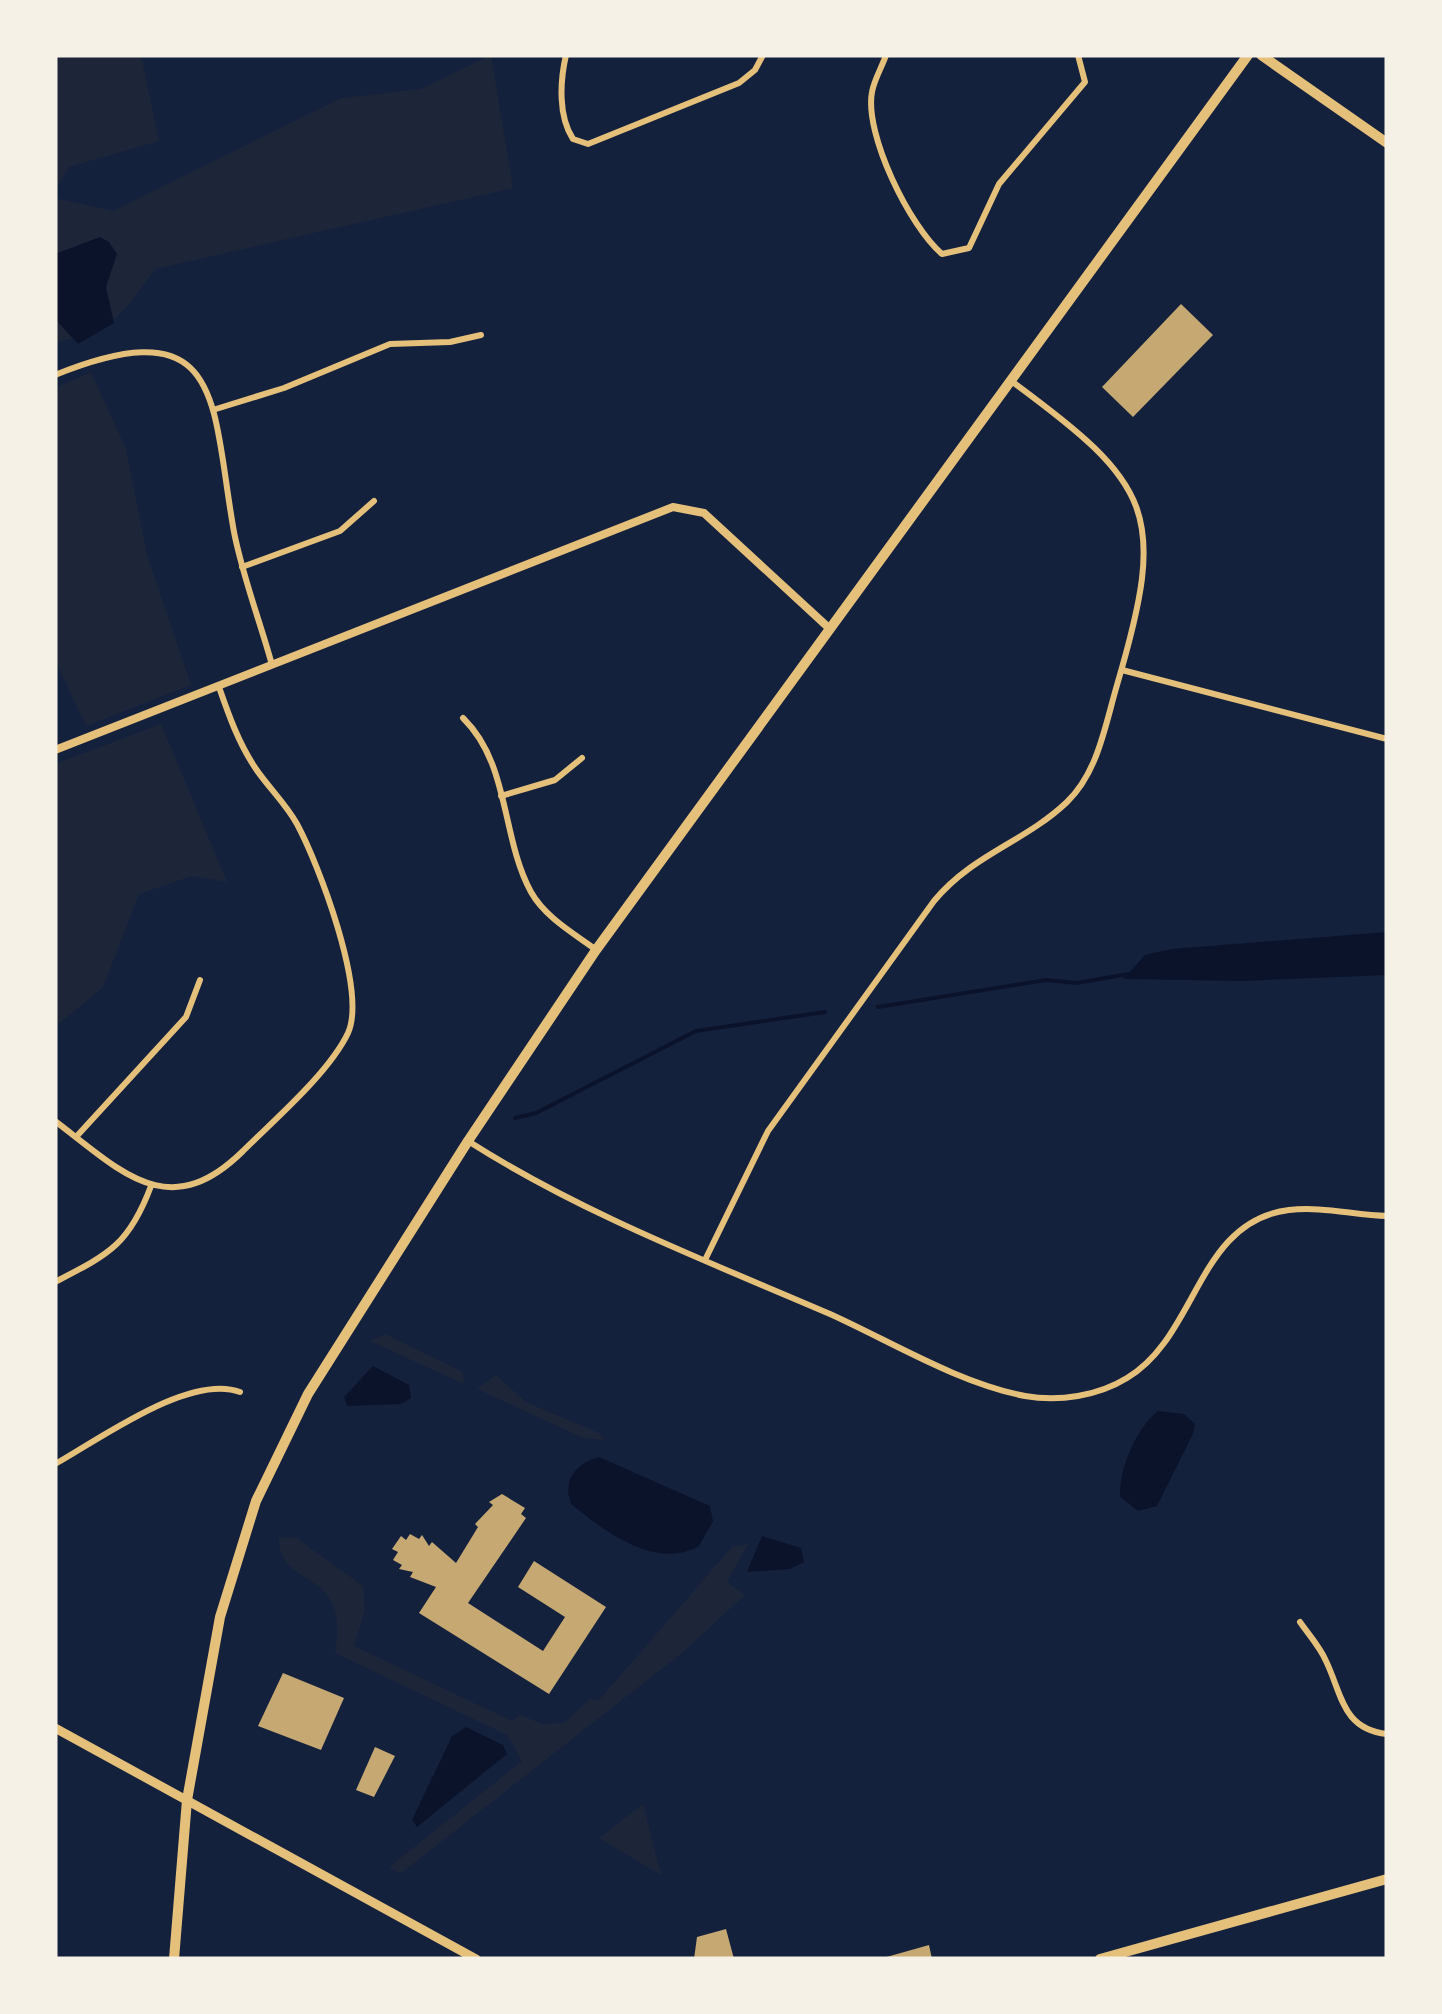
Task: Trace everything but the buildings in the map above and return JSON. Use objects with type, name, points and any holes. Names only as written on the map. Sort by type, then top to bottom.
[{"type":"main road","points":[[174,1959],[187,1800],[224,1602],[267,1475],[332,1356],[468,1141],[596,950],[1248,55]]},
{"type":"main road","points":[[1261,55],[1387,143]]},
{"type":"main road","points":[[55,1728],[476,1959]]},
{"type":"main road","points":[[1100,1959],[1387,1879]]},
{"type":"street","points":[[566,55],[562,93],[566,125],[573,140],[588,144],[738,83],[755,70],[763,55]]},
{"type":"street","points":[[886,55],[872,93],[875,140],[927,241],[942,254],[969,248],[999,184],[1084,82],[1078,55]]},
{"type":"street","points":[[216,409],[284,388],[390,344],[480,335]]},
{"type":"street","points":[[55,375],[118,352],[159,354],[194,374],[216,409],[242,567],[272,666]]},
{"type":"street","points":[[705,1260],[774,1121],[934,901],[963,869],[1050,815],[1078,790],[1095,759],[1122,670],[1145,570],[1140,514],[1124,481],[1103,454],[1010,379]]},
{"type":"street","points":[[242,567],[340,531],[374,501]]},
{"type":"street","points":[[55,750],[673,507],[704,513],[830,629]]},
{"type":"street","points":[[1122,670],[1387,738]]},
{"type":"street","points":[[55,1121],[152,1186],[169,1190],[194,1186],[231,1162],[348,1033],[355,1006],[352,977],[304,840],[246,752],[219,687]]},
{"type":"street","points":[[463,718],[488,751],[530,890],[556,920],[596,950]]},
{"type":"street","points":[[501,796],[549,783],[582,758]]},
{"type":"street","points":[[76,1137],[186,1016],[200,980]]},
{"type":"street","points":[[468,1141],[547,1189],[986,1384],[1028,1396],[1069,1397],[1126,1379],[1156,1355],[1178,1325],[1213,1258],[1252,1222],[1301,1209],[1387,1216]]},
{"type":"street","points":[[55,1282],[106,1256],[125,1240],[152,1186]]},
{"type":"street","points":[[55,1464],[190,1391],[216,1386],[240,1392]]},
{"type":"street","points":[[1300,1622],[1326,1661],[1350,1716],[1368,1730],[1387,1734]]},
{"type":"shaded area","points":[[55,55],[141,55],[159,141],[69,167],[55,191]]},
{"type":"shaded area","points":[[491,55],[513,188],[155,269],[115,319],[91,333],[55,342],[55,198],[113,211],[341,98],[421,89]]},
{"type":"shaded area","points":[[100,237],[117,254],[106,287],[114,323],[78,344],[55,319],[55,254]]},
{"type":"shaded area","points":[[91,372],[126,449],[147,555],[191,685],[86,726],[55,660],[55,388]]},
{"type":"shaded area","points":[[161,724],[227,882],[192,876],[139,894],[103,987],[60,1023],[55,1018],[55,764]]},
{"type":"shaded area","points":[[1387,932],[1387,975],[1242,981],[1123,979],[1145,955],[1171,949]]},
{"type":"shaded area","points":[[385,1334],[463,1372],[464,1384],[370,1341]]},
{"type":"shaded area","points":[[373,1366],[409,1385],[411,1398],[401,1404],[347,1406],[344,1397]]},
{"type":"shaded area","points":[[496,1375],[526,1402],[599,1433],[604,1440],[583,1438],[477,1389]]},
{"type":"shaded area","points":[[1158,1411],[1184,1414],[1195,1424],[1193,1434],[1157,1506],[1138,1511],[1120,1497],[1122,1474],[1136,1438]]},
{"type":"shaded area","points":[[599,1457],[710,1506],[713,1521],[699,1546],[665,1554],[648,1551],[614,1535],[571,1504],[568,1487],[573,1474]]},
{"type":"shaded area","points":[[762,1536],[801,1548],[804,1562],[790,1569],[747,1572]]},
{"type":"shaded area","points":[[295,1537],[363,1586],[365,1610],[354,1646],[512,1721],[520,1715],[543,1724],[564,1723],[590,1699],[599,1700],[732,1547],[748,1544],[727,1582],[745,1595],[682,1653],[400,1874],[389,1867],[522,1761],[507,1735],[335,1653],[337,1624],[333,1605],[324,1591],[290,1566],[282,1555],[279,1538]]},
{"type":"shaded area","points":[[466,1727],[503,1745],[507,1754],[417,1827],[412,1820],[452,1736]]},
{"type":"shaded area","points":[[643,1804],[661,1875],[599,1838]]},
{"type":"waterway","points":[[878,1007],[1046,980],[1077,983],[1128,974]]},
{"type":"waterway","points":[[515,1118],[536,1113],[696,1031],[825,1012]]}]
